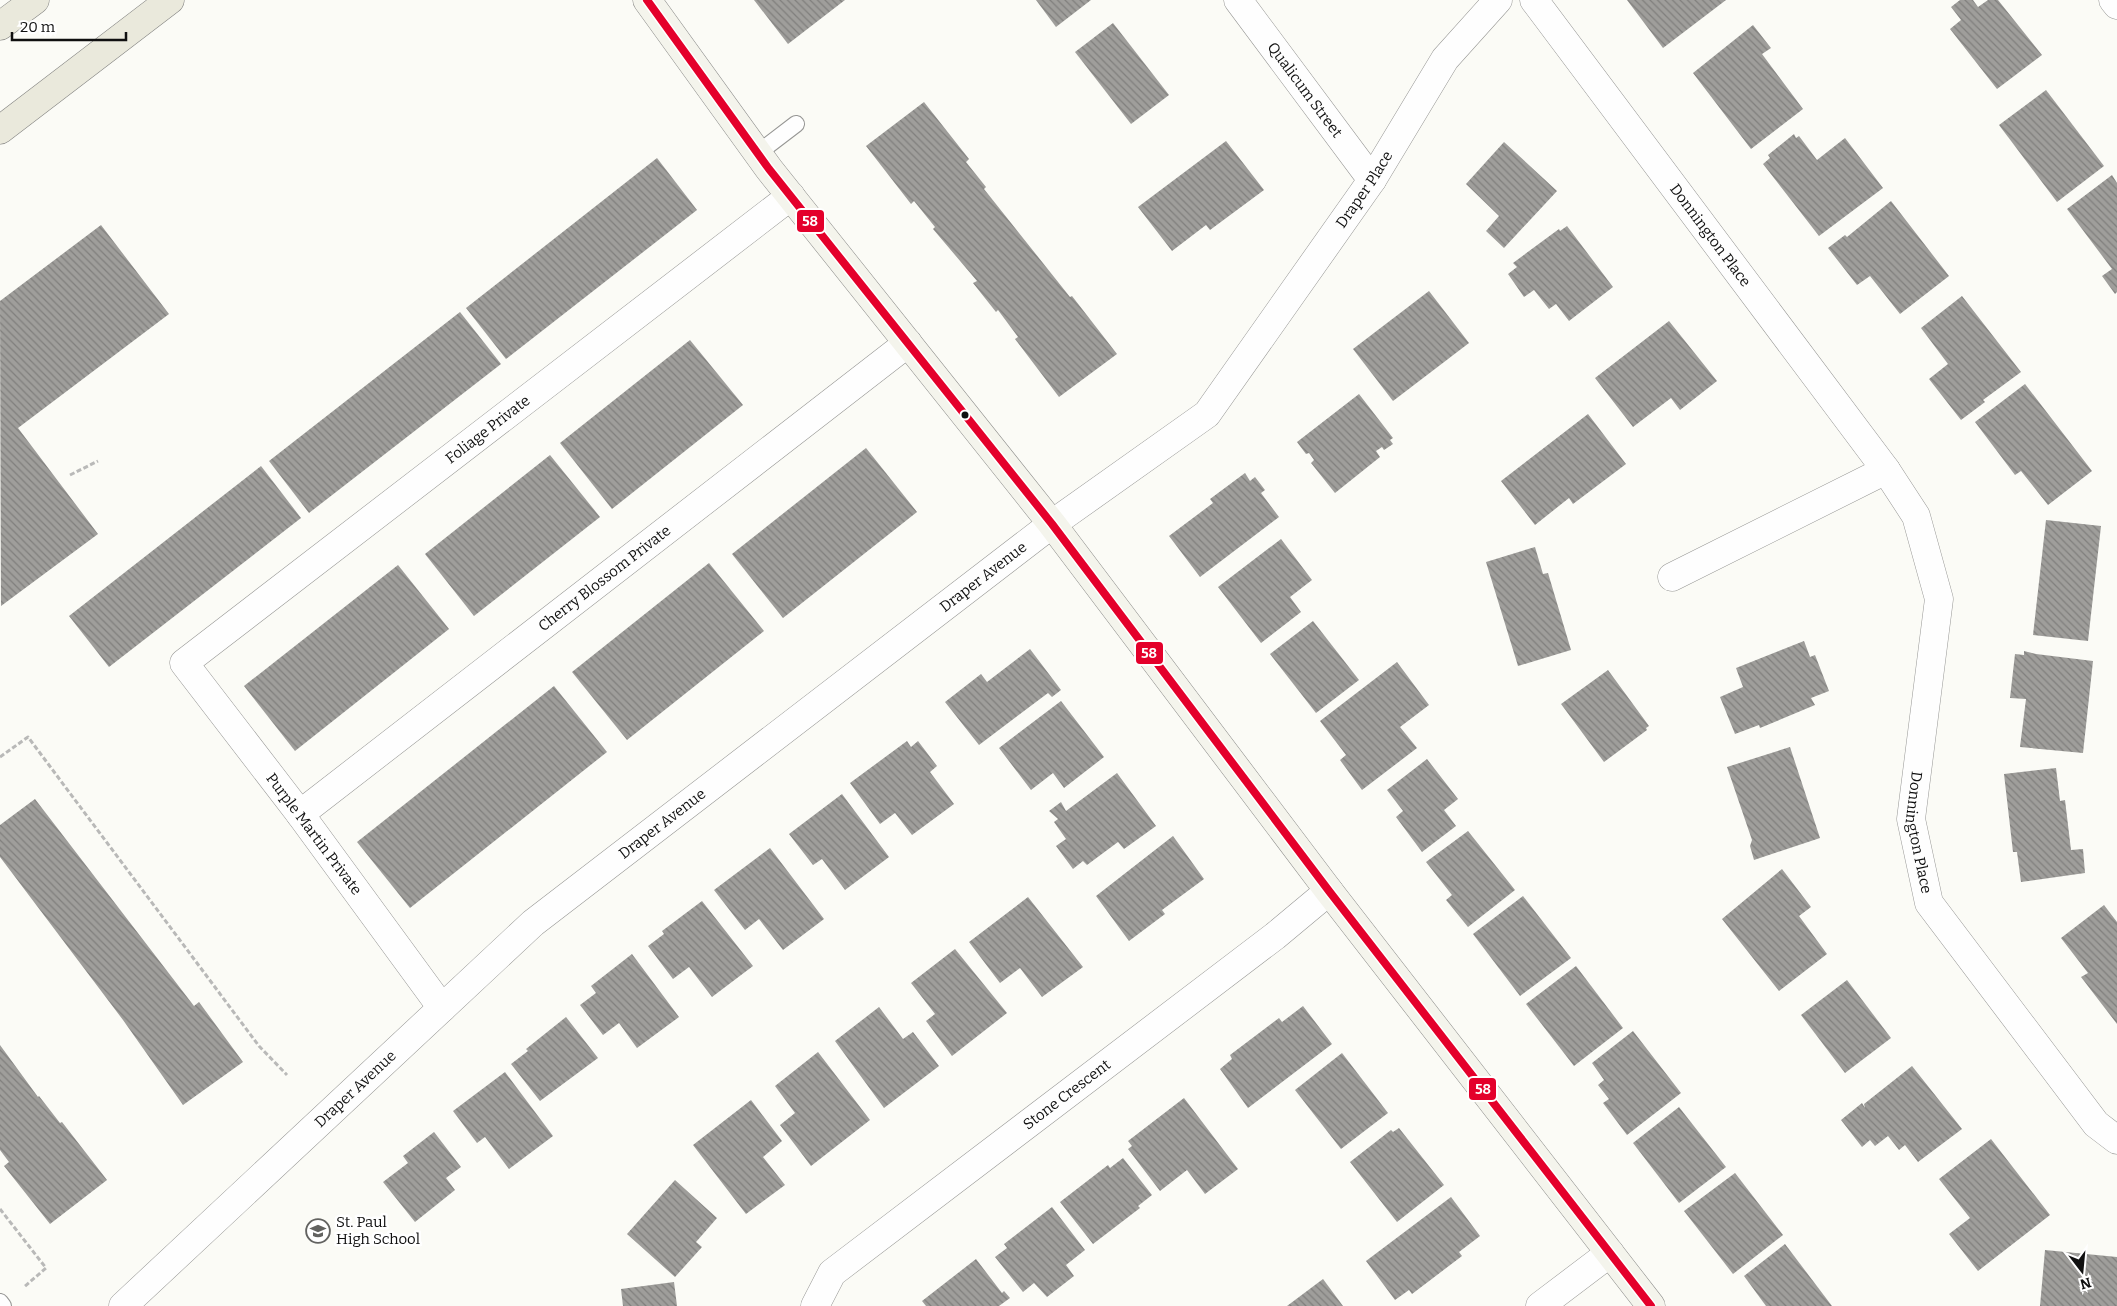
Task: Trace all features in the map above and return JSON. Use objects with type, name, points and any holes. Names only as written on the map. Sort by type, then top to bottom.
[{"type":"main road","points":[[0,26],[35,0]]},
{"type":"main road","points":[[0,130],[170,0]]},
{"type":"street","points":[[647,0],[791,196],[1052,524],[1329,891],[1651,1306]]},
{"type":"street","name":"Qualicum Street","points":[[1238,0],[1372,180]]},
{"type":"street","name":"Draper Place","points":[[1230,381],[1372,180],[1445,59],[1498,0]]},
{"type":"street","name":"Donnington Place","points":[[1534,0],[1886,470],[1916,516],[1939,598],[1911,819],[1929,904],[2096,1124],[2117,1140]]},
{"type":"street","points":[[2113,0],[2117,5]]},
{"type":"street","name":"Foliage Private","points":[[184,663],[791,196]]},
{"type":"street","name":"Cherry Blossom Private","points":[[300,814],[908,343]]},
{"type":"street","name":"Draper Avenue","points":[[123,1306],[533,923],[1052,524],[1206,414],[1230,381]]},
{"type":"street","points":[[1672,577],[1886,470]]},
{"type":"street","name":"Purple Martin Private","points":[[184,663],[300,814],[442,1008]]},
{"type":"street","name":"Stone Crescent","points":[[816,1306],[832,1273],[1275,936],[1329,891]]},
{"type":"street","points":[[1540,1306],[1610,1253]]},
{"type":"lane","points":[[758,153],[796,124]]},
{"type":"lane","points":[[0,1302],[3,1306]]},
{"type":"path","points":[[70,475],[98,461]]},
{"type":"path","points":[[0,757],[28,736],[259,1046],[287,1075]]},
{"type":"path","points":[[0,1209],[46,1268],[21,1290]]},
{"type":"building","points":[[754,0],[845,0],[788,44]]},
{"type":"building","points":[[1036,0],[1091,0],[1056,27]]},
{"type":"building","points":[[1627,0],[1726,0],[1663,48]]},
{"type":"building","points":[[1960,0],[1973,0],[1978,7],[1988,0],[1998,0],[2042,55],[1997,89],[1950,29],[1961,20],[1951,7]]},
{"type":"building","points":[[1113,23],[1169,95],[1131,124],[1075,52]]},
{"type":"building","points":[[1753,25],[1771,48],[1762,54],[1803,109],[1751,149],[1693,73]]},
{"type":"building","points":[[2046,90],[2104,166],[2057,202],[1999,125]]},
{"type":"building","points":[[924,102],[969,159],[966,162],[986,187],[984,189],[1117,354],[1059,397],[1015,339],[1018,337],[998,310],[996,312],[973,283],[977,281],[933,229],[935,227],[914,201],[911,204],[866,146]]},
{"type":"building","points":[[1794,134],[1796,138],[1799,136],[1817,160],[1845,138],[1883,188],[1819,236],[1763,164],[1770,158],[1768,155]]},
{"type":"building","points":[[1226,141],[1264,190],[1210,230],[1206,225],[1172,251],[1138,207]]},
{"type":"building","points":[[1504,142],[1557,191],[1504,248],[1486,231],[1499,216],[1466,184]]},
{"type":"building","points":[[657,158],[697,210],[506,359],[466,308]]},
{"type":"building","points":[[2112,175],[2117,183],[2117,292],[2115,294],[2102,276],[2112,269],[2067,209]]},
{"type":"building","points":[[1891,201],[1949,276],[1900,314],[1870,276],[1857,285],[1828,248],[1845,235],[1847,237]]},
{"type":"building","points":[[101,225],[169,314],[18,428],[98,534],[1,606],[0,301]]},
{"type":"building","points":[[1567,226],[1613,287],[1569,321],[1556,304],[1549,309],[1534,290],[1524,297],[1508,274],[1517,267],[1513,263],[1559,229],[1560,231]]},
{"type":"building","points":[[1429,291],[1469,343],[1393,401],[1353,349]]},
{"type":"building","points":[[1962,296],[2021,372],[1983,400],[1985,402],[1961,420],[1929,379],[1948,364],[1921,328]]},
{"type":"building","points":[[460,312],[501,364],[309,513],[269,461]]},
{"type":"building","points":[[1669,321],[1717,381],[1680,410],[1671,398],[1633,427],[1595,378]]},
{"type":"building","points":[[690,340],[743,405],[612,509],[560,443]]},
{"type":"building","points":[[2025,384],[2092,471],[2048,505],[2021,471],[2015,475],[1975,422]]},
{"type":"building","points":[[1359,394],[1393,438],[1390,440],[1393,444],[1384,450],[1382,447],[1376,451],[1380,457],[1335,493],[1311,463],[1314,460],[1309,453],[1306,454],[1297,442]]},
{"type":"building","points":[[1588,414],[1626,464],[1573,504],[1569,498],[1535,525],[1501,481]]},
{"type":"building","points":[[866,448],[917,512],[783,618],[732,554]]},
{"type":"building","points":[[550,455],[600,517],[474,616],[425,554]]},
{"type":"building","points":[[261,466],[301,518],[109,667],[69,616]]},
{"type":"building","points":[[1245,473],[1250,481],[1255,477],[1265,490],[1261,493],[1279,517],[1200,577],[1169,536],[1213,503],[1210,499]]},
{"type":"building","points":[[2046,520],[2101,526],[2088,641],[2033,635]]},
{"type":"building","points":[[1281,539],[1312,580],[1290,597],[1301,612],[1261,643],[1218,587]]},
{"type":"building","points":[[1535,547],[1543,574],[1548,573],[1571,650],[1518,666],[1486,562]]},
{"type":"building","points":[[709,563],[764,631],[627,740],[572,672]]},
{"type":"building","points":[[398,565],[449,629],[295,751],[244,686]]},
{"type":"building","points":[[1313,621],[1359,680],[1316,713],[1270,654]]},
{"type":"building","points":[[1804,641],[1810,657],[1815,655],[1829,691],[1811,698],[1815,705],[1760,728],[1759,725],[1735,734],[1720,697],[1743,687],[1736,668]]},
{"type":"building","points":[[1030,649],[1061,690],[1052,697],[1048,693],[979,745],[945,702],[981,674],[987,682]]},
{"type":"building","points":[[2024,651],[2093,661],[2083,753],[2020,747],[2026,699],[2010,698],[2015,654],[2024,655]]},
{"type":"building","points":[[1397,662],[1429,705],[1400,727],[1417,748],[1362,790],[1340,760],[1346,755],[1320,721]]},
{"type":"building","points":[[1608,670],[1649,726],[1646,728],[1647,730],[1604,762],[1561,704]]},
{"type":"building","points":[[554,686],[607,752],[410,908],[357,842]]},
{"type":"building","points":[[1061,701],[1104,757],[1064,788],[1053,773],[1031,790],[999,748]]},
{"type":"building","points":[[907,741],[911,747],[918,741],[937,766],[930,772],[954,804],[912,835],[895,813],[880,824],[850,783]]},
{"type":"building","points":[[1790,747],[1820,838],[1754,860],[1750,846],[1752,840],[1727,767]]},
{"type":"building","points":[[1427,759],[1458,799],[1444,810],[1456,826],[1422,852],[1396,817],[1403,811],[1387,790]]},
{"type":"building","points":[[2056,768],[2060,801],[2065,800],[2071,850],[2083,849],[2085,873],[2021,882],[2017,852],[2013,852],[2004,774]]},
{"type":"building","points":[[1117,773],[1156,826],[1124,849],[1118,842],[1087,865],[1083,861],[1073,869],[1056,846],[1066,839],[1054,822],[1058,819],[1049,811],[1061,802],[1066,811]]},
{"type":"building","points":[[842,794],[889,857],[845,890],[822,859],[813,865],[789,834]]},
{"type":"building","points":[[35,799],[194,1006],[199,1002],[243,1062],[183,1105],[123,1020],[0,857],[0,825]]},
{"type":"building","points":[[1468,831],[1515,890],[1468,927],[1446,900],[1452,895],[1426,862]]},
{"type":"building","points":[[1173,836],[1204,879],[1162,910],[1165,914],[1129,941],[1096,896]]},
{"type":"building","points":[[770,848],[824,919],[783,950],[759,919],[745,930],[714,890]]},
{"type":"building","points":[[1782,869],[1811,907],[1799,916],[1827,954],[1779,991],[1722,919]]},
{"type":"building","points":[[1523,896],[1571,958],[1520,996],[1473,934]]},
{"type":"building","points":[[1028,897],[1083,967],[1042,997],[1020,968],[1000,983],[969,942]]},
{"type":"building","points":[[702,901],[753,966],[712,997],[689,967],[673,979],[648,946],[664,934],[662,931]]},
{"type":"building","points":[[2104,905],[2117,922],[2117,1024],[2081,977],[2088,973],[2061,938]]},
{"type":"building","points":[[955,949],[1007,1013],[952,1056],[926,1021],[935,1014],[911,983]]},
{"type":"building","points":[[632,954],[679,1017],[637,1048],[619,1023],[603,1035],[580,1005],[596,993],[591,986]]},
{"type":"building","points":[[1576,966],[1623,1028],[1574,1066],[1526,1004]]},
{"type":"building","points":[[1847,980],[1891,1038],[1845,1073],[1801,1015]]},
{"type":"building","points":[[1303,1006],[1332,1044],[1248,1108],[1220,1069],[1232,1059],[1230,1055],[1279,1018],[1282,1022]]},
{"type":"building","points":[[879,1007],[903,1039],[913,1032],[939,1066],[884,1108],[835,1041]]},
{"type":"building","points":[[566,1017],[598,1058],[540,1101],[511,1064],[528,1051],[526,1049]]},
{"type":"building","points":[[1633,1031],[1681,1093],[1627,1135],[1603,1103],[1609,1099],[1598,1085],[1604,1080],[1592,1063]]},
{"type":"building","points":[[0,1045],[38,1097],[60,1123],[62,1122],[107,1180],[50,1224],[4,1166],[9,1162],[0,1150]]},
{"type":"building","points":[[818,1052],[870,1120],[811,1166],[780,1125],[795,1113],[775,1086]]},
{"type":"building","points":[[1342,1053],[1388,1113],[1341,1149],[1295,1090]]},
{"type":"building","points":[[1912,1066],[1962,1129],[1918,1162],[1905,1145],[1899,1150],[1888,1136],[1875,1146],[1870,1140],[1862,1147],[1841,1120],[1862,1103],[1865,1108],[1864,1104]]},
{"type":"building","points":[[505,1072],[553,1136],[509,1169],[485,1137],[477,1143],[453,1111]]},
{"type":"building","points":[[1184,1098],[1238,1169],[1205,1194],[1187,1170],[1160,1191],[1128,1149],[1132,1146],[1128,1141]]},
{"type":"building","points":[[751,1100],[782,1141],[763,1157],[785,1185],[746,1214],[693,1145]]},
{"type":"building","points":[[1679,1107],[1726,1167],[1679,1203],[1633,1143]]},
{"type":"building","points":[[1399,1128],[1444,1185],[1397,1222],[1350,1162],[1391,1130],[1393,1132]]},
{"type":"building","points":[[434,1132],[461,1167],[446,1178],[455,1190],[415,1222],[383,1182],[408,1163],[403,1156]]},
{"type":"building","points":[[1991,1139],[2050,1215],[1978,1271],[1949,1234],[1970,1218],[1939,1179]]},
{"type":"building","points":[[1123,1158],[1152,1195],[1138,1206],[1140,1208],[1093,1244],[1060,1202],[1108,1165],[1110,1168]]},
{"type":"building","points":[[1735,1173],[1783,1235],[1733,1274],[1684,1211]]},
{"type":"building","points":[[675,1180],[717,1218],[696,1242],[702,1247],[675,1277],[627,1234]]},
{"type":"building","points":[[1451,1197],[1480,1236],[1459,1252],[1462,1256],[1412,1294],[1409,1290],[1395,1300],[1366,1261]]},
{"type":"building","points":[[1052,1207],[1085,1250],[1066,1265],[1074,1276],[1047,1297],[1034,1283],[1023,1292],[995,1257],[1007,1248],[1004,1244]]},
{"type":"building","points":[[1785,1244],[1832,1306],[1766,1306],[1744,1276]]},
{"type":"building","points":[[2045,1250],[2117,1257],[2117,1306],[2040,1306]]},
{"type":"building","points":[[976,1259],[1002,1293],[1004,1291],[1010,1298],[999,1306],[926,1306],[922,1301]]},
{"type":"building","points":[[1323,1279],[1343,1306],[1287,1306]]},
{"type":"building","points":[[674,1282],[677,1306],[623,1306],[621,1289]]},
{"type":"transit line","name":"58","points":[[647,0],[769,169],[1052,524],[1329,891],[1651,1306]]},
{"type":"place","name":"St. Paul High School","points":[[318,1231]]}]
